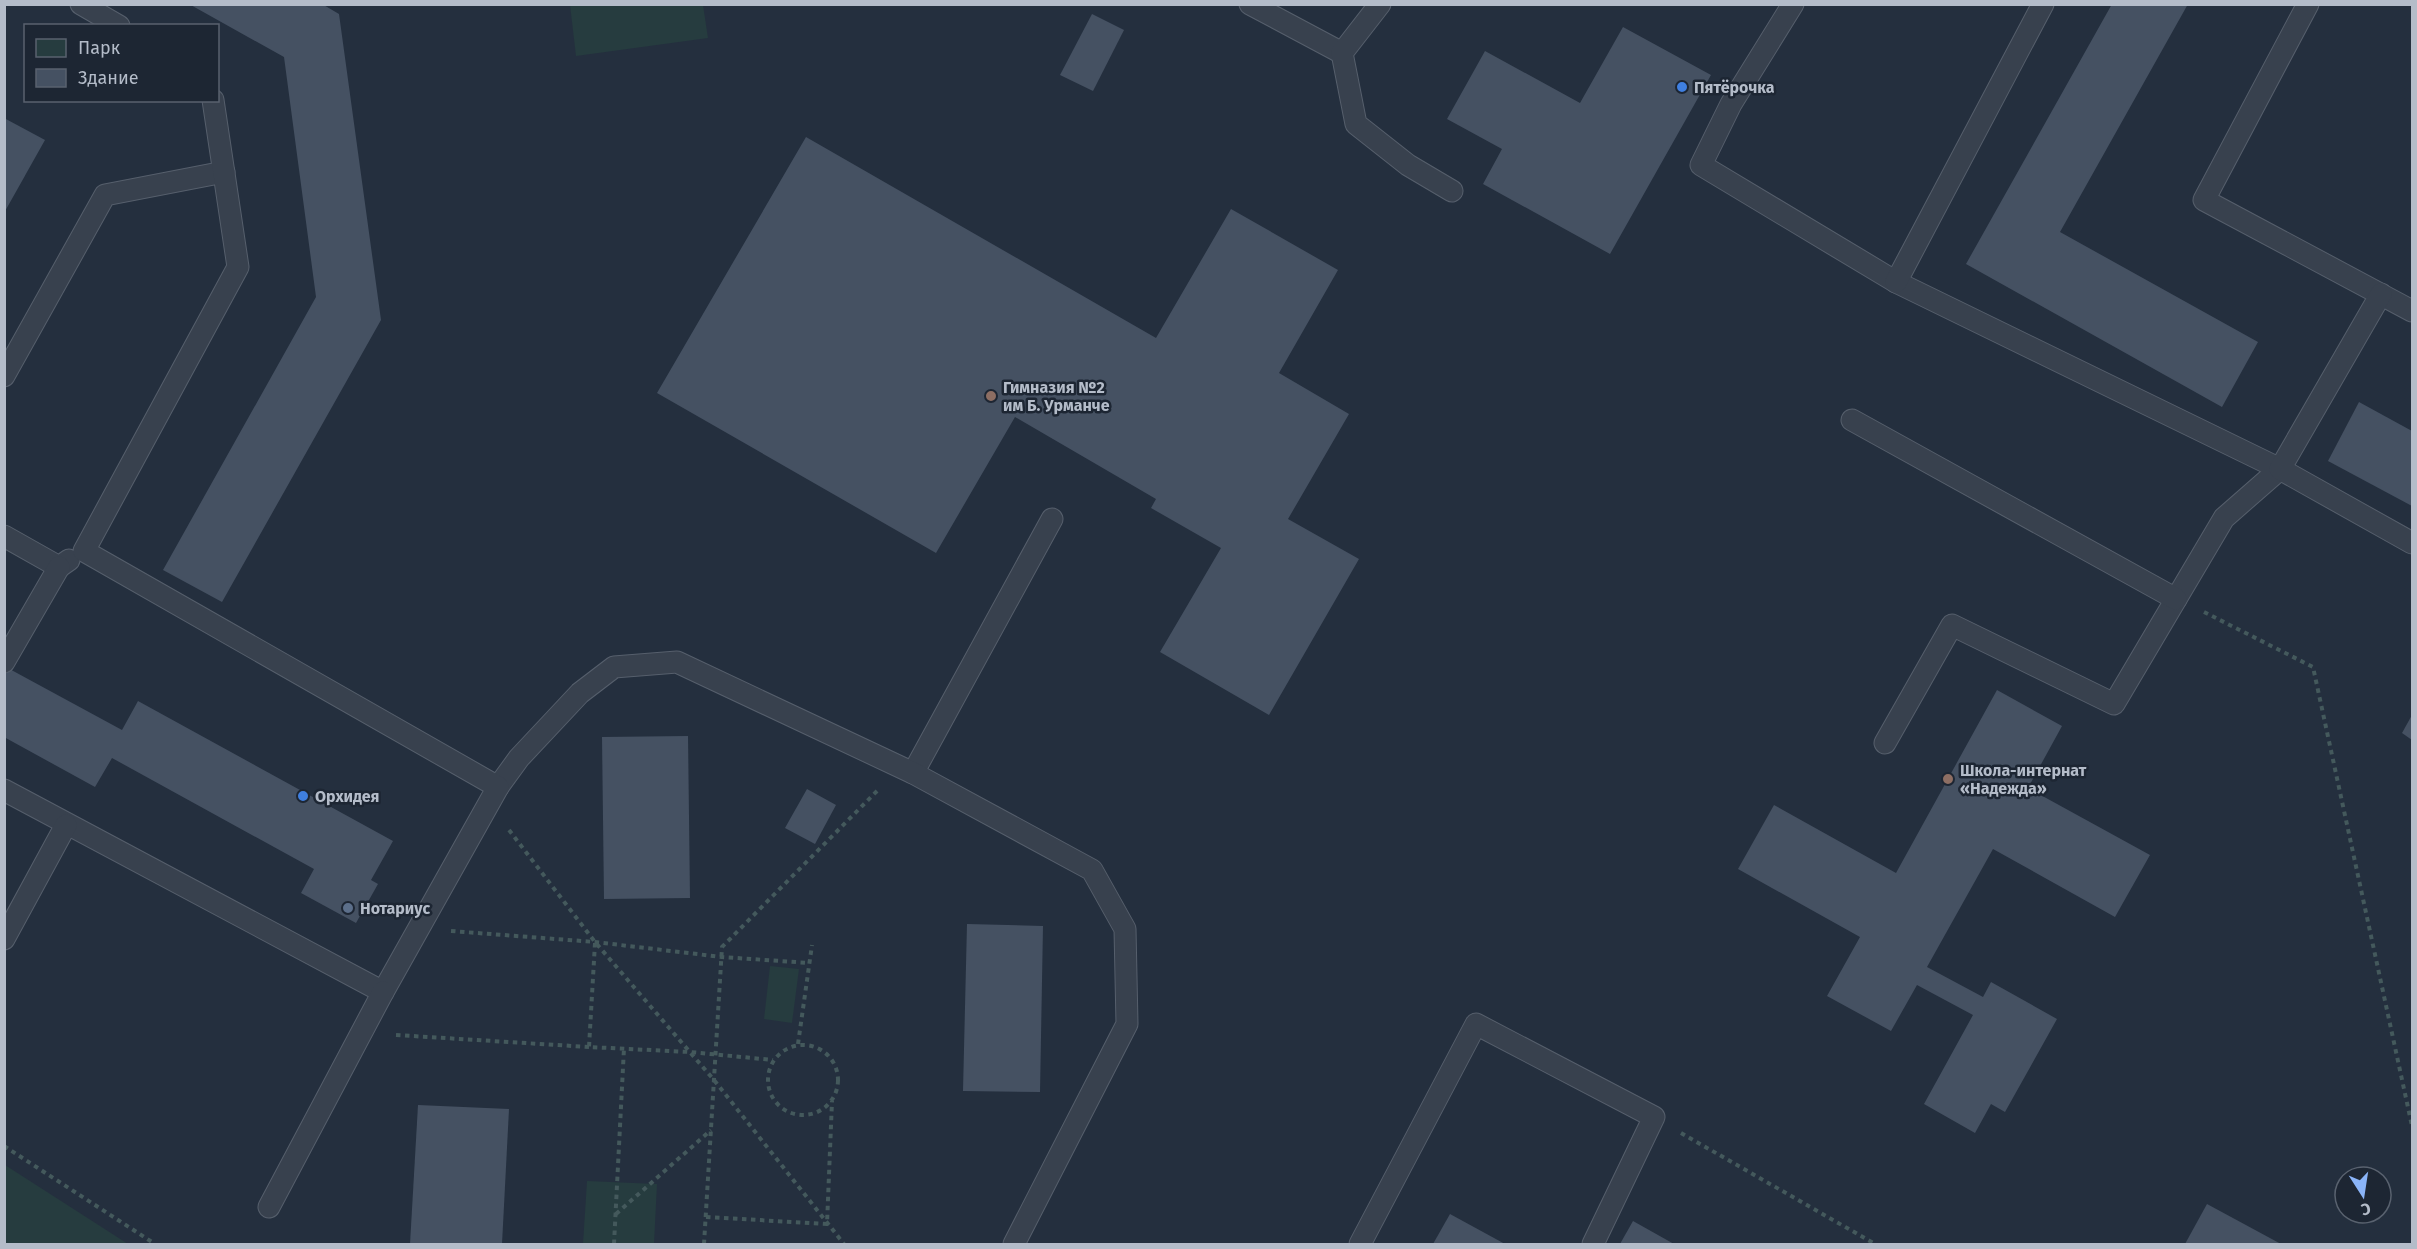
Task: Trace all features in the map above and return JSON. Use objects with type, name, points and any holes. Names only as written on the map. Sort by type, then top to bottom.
[{"type":"lane","points":[[81,4],[116,24]]},
{"type":"lane","points":[[1250,4],[1342,53]]},
{"type":"lane","points":[[1380,4],[1342,53],[1356,124],[1408,165],[1452,191]]},
{"type":"lane","points":[[1793,4],[1731,104],[1701,165],[1896,282],[2280,469],[2412,543]]},
{"type":"lane","points":[[1896,282],[2043,4]]},
{"type":"lane","points":[[2308,4],[2204,200],[2412,311]]},
{"type":"lane","points":[[4,662],[59,567],[84,551],[238,267],[213,102]]},
{"type":"lane","points":[[4,376],[105,195],[224,172]]},
{"type":"lane","points":[[1885,743],[1952,625],[2114,704],[2224,518],[2280,469],[2381,294]]},
{"type":"lane","points":[[1852,420],[2176,599]]},
{"type":"lane","points":[[907,770],[1052,519]]},
{"type":"lane","points":[[4,536],[59,567]]},
{"type":"lane","points":[[84,551],[493,795]]},
{"type":"lane","points":[[269,1206],[383,992],[493,795],[519,758],[580,693],[614,667],[678,662],[907,770],[1092,870],[1125,929],[1127,1024],[1014,1245]]},
{"type":"lane","points":[[4,790],[383,992]]},
{"type":"lane","points":[[6,935],[66,825]]},
{"type":"lane","points":[[1360,1245],[1476,1024],[1654,1118],[1593,1245]]},
{"type":"path","points":[[2176,599],[2313,667],[2412,1126]]},
{"type":"path","points":[[704,1245],[722,947],[907,770]]},
{"type":"path","points":[[493,795],[595,942],[714,1080],[844,1245]]},
{"type":"path","points":[[419,928],[595,942],[722,957],[808,963]]},
{"type":"path","points":[[590,1047],[595,942]]},
{"type":"path","points":[[798,1044],[812,945]]},
{"type":"path","points":[[361,1033],[690,1052],[773,1060]]},
{"type":"path","points":[[827,1224],[832,1101],[837,1090],[837,1068],[831,1058],[813,1045],[798,1044],[781,1052],[773,1060],[768,1071],[767,1083],[778,1105],[788,1112],[800,1116],[812,1114],[823,1109],[832,1101]]},
{"type":"path","points":[[614,1245],[624,1048]]},
{"type":"path","points":[[1654,1118],[1875,1245]]},
{"type":"path","points":[[616,1214],[711,1130]]},
{"type":"path","points":[[4,1146],[154,1245]]},
{"type":"path","points":[[706,1217],[827,1224]]},
{"type":"green space","points":[[570,5],[703,5],[708,38],[576,56]]},
{"type":"green space","points":[[770,966],[799,969],[792,1023],[764,1019]]},
{"type":"green space","points":[[5,1165],[128,1244],[5,1244]]},
{"type":"green space","points":[[587,1181],[657,1184],[654,1244],[583,1244]]},
{"type":"building","points":[[189,4],[322,4],[339,14],[381,320],[222,602],[163,570],[316,297],[284,57]]},
{"type":"building","points":[[2112,4],[2188,4],[2060,232],[2258,342],[2222,407],[1966,264]]},
{"type":"building","points":[[1092,14],[1124,30],[1093,91],[1060,75]]},
{"type":"building","points":[[1623,27],[1711,75],[1610,254],[1483,184],[1502,149],[1447,119],[1485,51],[1580,103]]},
{"type":"building","points":[[4,118],[45,140],[4,213]]},
{"type":"building","points":[[806,137],[1156,338],[1231,209],[1338,270],[1279,373],[1349,414],[1288,519],[1359,559],[1269,715],[1160,652],[1221,548],[1151,508],[1156,499],[1015,417],[936,553],[657,393]]},
{"type":"building","points":[[2359,402],[2412,431],[2412,506],[2328,461]]},
{"type":"building","points":[[4,666],[122,730],[138,701],[393,841],[371,880],[378,884],[356,923],[301,893],[314,869],[112,758],[95,787],[4,737]]},
{"type":"building","points":[[1997,690],[2062,726],[2028,788],[2150,855],[2115,917],[1993,849],[1927,967],[1983,997],[1991,982],[2057,1019],[2005,1112],[1991,1104],[1975,1133],[1924,1104],[1973,1015],[1917,985],[1891,1031],[1827,996],[1860,937],[1738,869],[1774,805],[1896,873]]},
{"type":"building","points":[[2412,715],[2412,740],[2402,733]]},
{"type":"building","points":[[688,736],[690,898],[604,899],[602,737]]},
{"type":"building","points":[[807,789],[836,805],[815,844],[785,828]]},
{"type":"building","points":[[967,924],[1043,926],[1040,1092],[963,1091]]},
{"type":"building","points":[[418,1105],[509,1109],[502,1244],[410,1244]]},
{"type":"building","points":[[2207,1204],[2281,1244],[2185,1244]]},
{"type":"building","points":[[1450,1214],[1505,1244],[1433,1244]]},
{"type":"building","points":[[1633,1221],[1674,1244],[1620,1244]]},
{"type":"place","name":"Пятёрочка","points":[[1682,87]]},
{"type":"place","name":"Гимназия №2 им Б. Урманче","points":[[991,396]]},
{"type":"place","name":"Школа-интернат «Надежда»","points":[[1948,779]]},
{"type":"place","name":"Орхидея","points":[[303,796]]},
{"type":"place","name":"Нотариус","points":[[348,908]]}]
